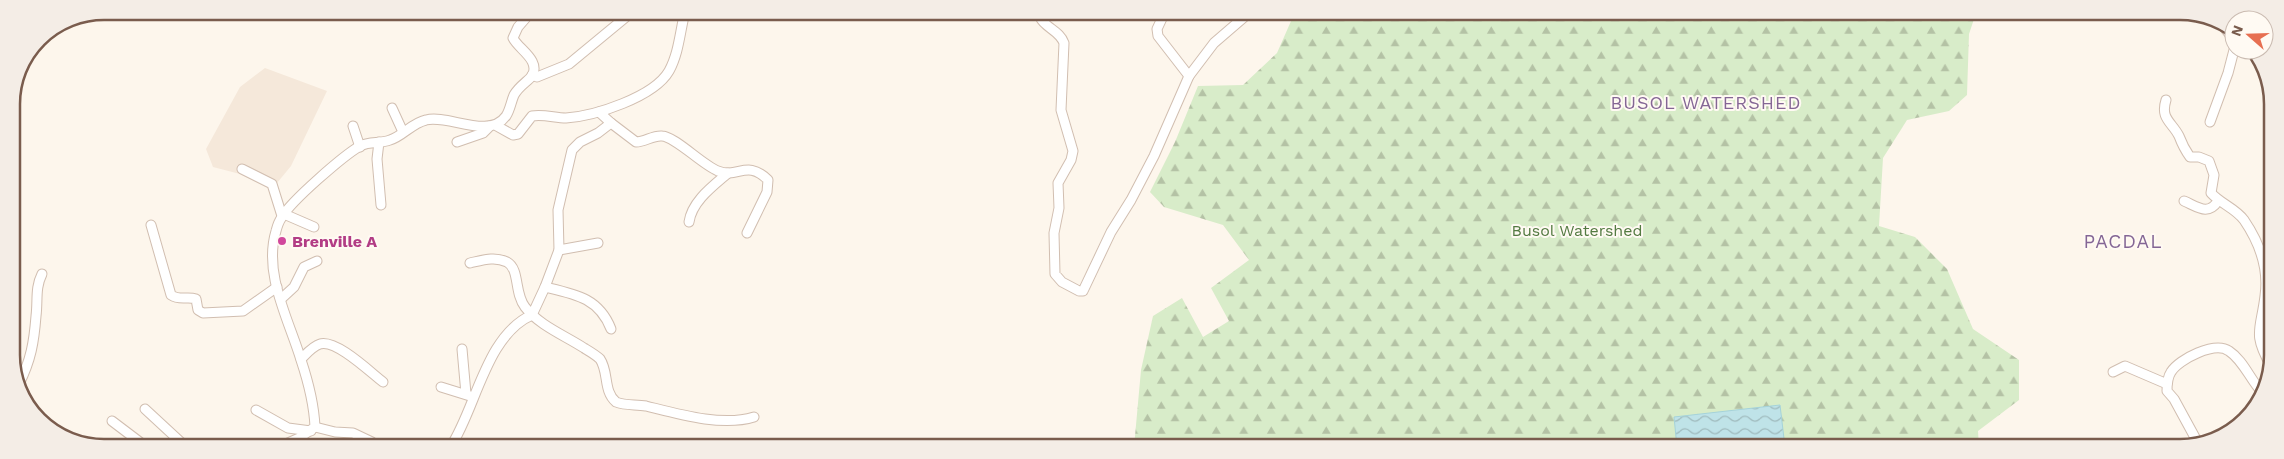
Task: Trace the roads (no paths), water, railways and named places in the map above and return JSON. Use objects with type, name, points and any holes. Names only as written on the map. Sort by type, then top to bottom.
[{"type":"street","points":[[457,142],[483,133],[505,117],[518,88],[532,75],[533,65],[530,57],[512,38],[524,20]]},
{"type":"street","points":[[532,75],[537,77],[569,64],[622,20]]},
{"type":"street","points":[[313,429],[314,412],[301,359],[277,287],[273,249],[276,232],[283,215],[327,172],[360,147],[391,140],[415,124],[432,119],[493,125],[513,135],[518,134],[532,116],[567,118],[599,112],[639,95],[663,79],[675,59],[683,20]]},
{"type":"street","points":[[1040,20],[1045,26],[1059,34],[1064,43],[1060,110],[1073,151],[1071,160],[1058,183],[1059,208],[1054,233],[1055,274],[1062,282],[1079,291],[1087,286],[1094,265],[1154,156],[1189,76],[1214,44],[1241,20]]},
{"type":"street","points":[[1161,20],[1157,29],[1158,36],[1163,46],[1189,76]]},
{"type":"street","points":[[2210,122],[2231,60]]},
{"type":"street","points":[[2166,100],[2164,112],[2170,126],[2179,136],[2181,145],[2190,157],[2199,156],[2209,161],[2214,175],[2211,194],[2218,201],[2233,209],[2243,219],[2261,252],[2264,264]]},
{"type":"street","points":[[392,108],[404,132]]},
{"type":"street","points":[[599,112],[636,142],[653,136],[669,138],[703,163],[718,171],[728,173],[745,169],[753,170],[768,180],[767,192],[747,233]]},
{"type":"street","points":[[454,439],[470,396],[498,346],[521,320],[532,315],[546,287],[559,250],[558,210],[572,150],[580,142],[598,134],[611,123]]},
{"type":"street","points":[[353,126],[360,147]]},
{"type":"street","points":[[379,142],[377,158],[381,205]]},
{"type":"street","points":[[242,169],[272,184],[283,215],[314,227]]},
{"type":"street","points":[[689,222],[695,207],[703,196],[728,173]]},
{"type":"street","points":[[2184,201],[2205,210],[2211,209],[2218,201]]},
{"type":"street","points":[[151,225],[171,295],[180,299],[191,297],[196,299],[198,310],[203,313],[243,311],[277,287]]},
{"type":"street","points":[[559,250],[598,243]]},
{"type":"street","points":[[470,263],[488,258],[508,263],[514,269],[519,299],[532,315],[540,322],[573,340],[600,359],[608,390],[616,402],[693,417],[730,421],[754,417]]},
{"type":"street","points":[[281,299],[294,286],[304,267],[317,261]]},
{"type":"street","points":[[22,374],[32,350],[36,314],[36,290],[42,274]]},
{"type":"street","points":[[546,287],[594,302],[611,329]]},
{"type":"street","points":[[2264,302],[2259,320],[2259,337],[2264,353]]},
{"type":"street","points":[[301,359],[320,344],[330,344],[342,350],[382,382]]},
{"type":"street","points":[[2195,437],[2174,399],[2167,391],[2167,384],[2172,370],[2187,358],[2203,351],[2218,348],[2228,350],[2238,358],[2258,387]]},
{"type":"street","points":[[462,349],[470,396]]},
{"type":"street","points":[[2113,372],[2125,366],[2167,384]]},
{"type":"street","points":[[441,387],[470,396]]},
{"type":"street","points":[[146,410],[177,439]]},
{"type":"street","points":[[256,410],[288,428],[353,433],[366,439]]},
{"type":"street","points":[[112,421],[136,439]]},
{"type":"street","points":[[294,439],[313,429]]},
{"type":"water","points":[[1780,405],[1784,439],[1676,439],[1674,417]]},
{"type":"place","name":"Brenville A","points":[[282,241]]},
{"type":"district","name":"BUSOL WATERSHED","points":[[1706,103]]},
{"type":"district","name":"PACDAL","points":[[2123,241]]},
{"type":"park label","name":"Busol Watershed","points":[[1577,230]]}]
